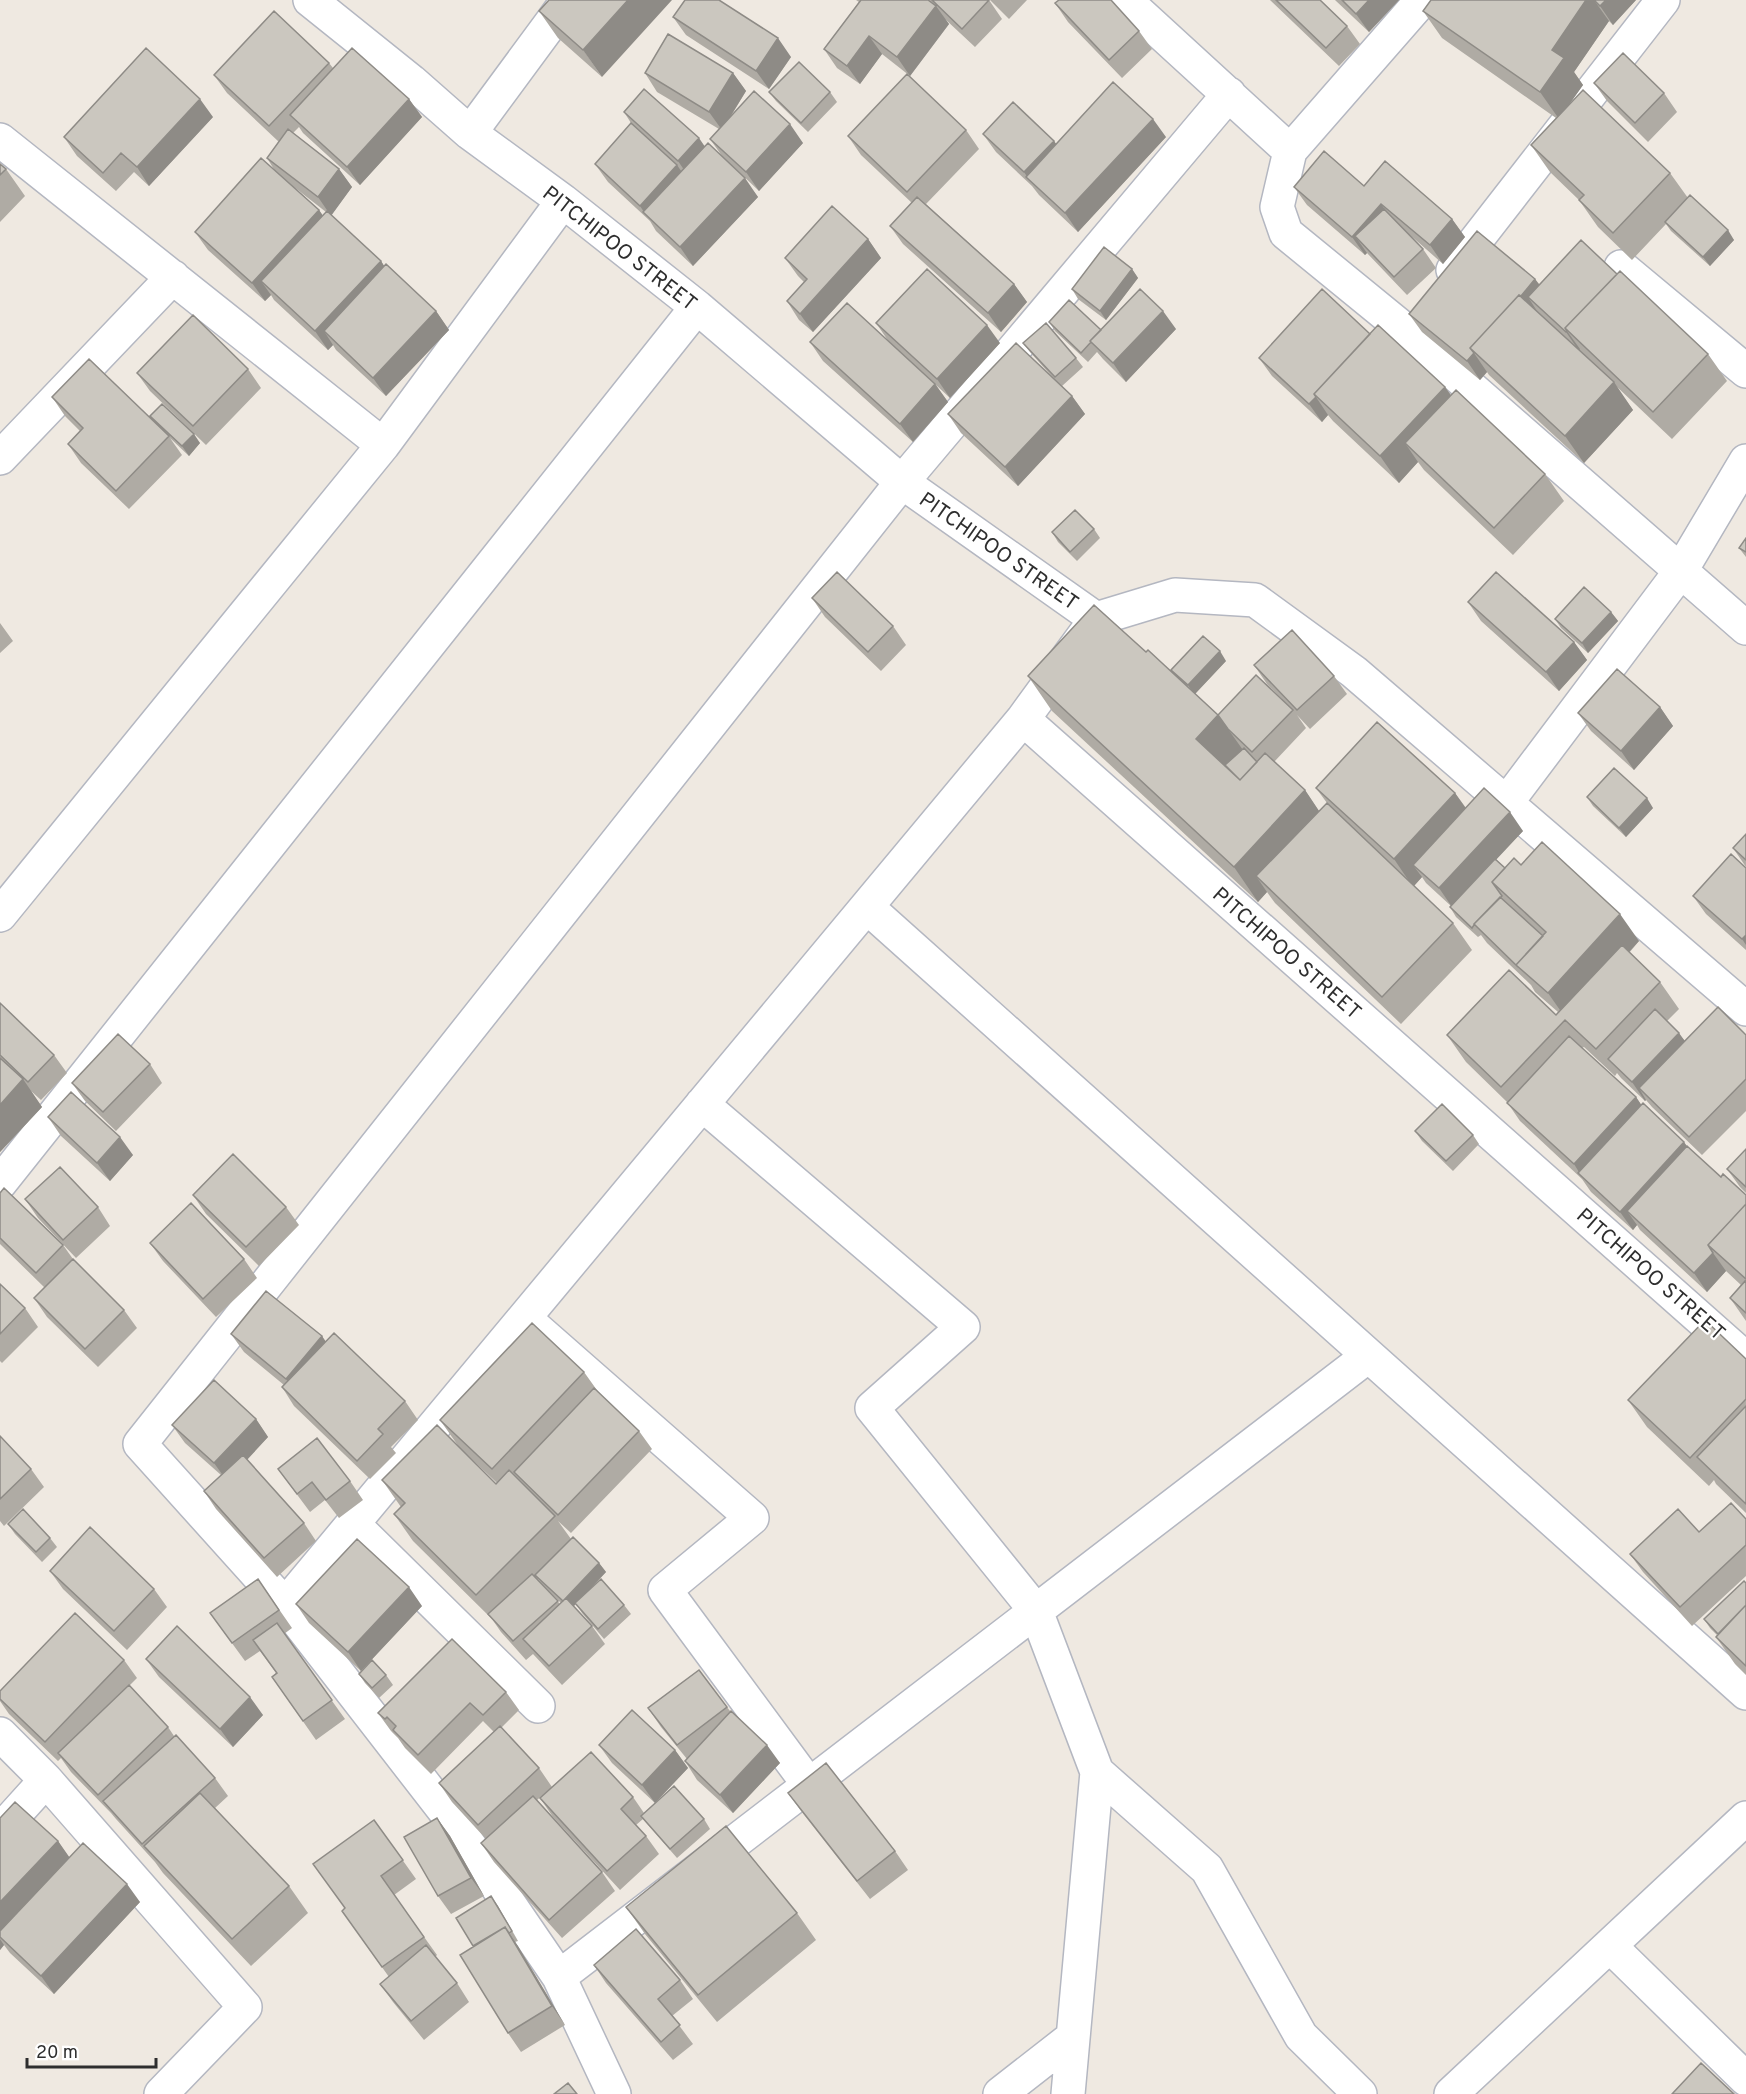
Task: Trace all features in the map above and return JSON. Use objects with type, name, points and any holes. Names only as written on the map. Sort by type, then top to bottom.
[{"type":"street","name":"PITCHIPOO STREET","points":[[310,0],[411,81],[470,133],[563,201],[697,307],[902,482],[1096,619],[1023,719],[1746,1359]]},
{"type":"street","points":[[470,133],[568,0]]},
{"type":"street","points":[[1125,0],[1290,152]]},
{"type":"street","points":[[1422,0],[1290,152],[1277,207],[1286,233],[1421,312],[1680,572],[1746,628]]},
{"type":"street","points":[[1421,312],[1664,0]]},
{"type":"street","points":[[614,2094],[559,1977],[454,1823],[285,1605],[141,1444],[902,482],[1228,94]]},
{"type":"street","points":[[0,140],[383,445]]},
{"type":"street","points":[[1,912],[383,445],[563,201]]},
{"type":"street","points":[[1621,267],[1746,371]]},
{"type":"street","points":[[0,458],[173,277]]},
{"type":"street","points":[[0,1183],[697,307]]},
{"type":"street","points":[[1506,802],[1680,572],[1746,460]]},
{"type":"street","points":[[1096,619],[1175,595],[1255,600],[1353,672],[1746,1009]]},
{"type":"street","points":[[285,1605],[1023,719]]},
{"type":"street","points":[[867,907],[1746,1693]]},
{"type":"street","points":[[702,1104],[963,1327],[872,1408],[1036,1611],[1097,1772],[1068,2094]]},
{"type":"street","points":[[524,1318],[752,1518],[665,1590],[809,1785]]},
{"type":"street","points":[[559,1977],[1368,1356]]},
{"type":"street","points":[[353,1524],[538,1706]]},
{"type":"street","points":[[0,1734],[46,1780],[245,2007],[161,2094]]},
{"type":"street","points":[[1097,1772],[1207,1869],[1301,2036],[1360,2094]]},
{"type":"street","points":[[0,1831],[46,1780]]},
{"type":"street","points":[[1451,2094],[1746,1818]]},
{"type":"street","points":[[1610,1946],[1746,2079]]},
{"type":"street","points":[[1000,2094],[1074,2037]]},
{"type":"building","points":[[549,0],[628,0],[583,50],[539,11]]},
{"type":"building","points":[[685,0],[719,0],[778,38],[756,71],[673,17]]},
{"type":"building","points":[[861,0],[928,0],[936,6],[897,57],[869,36],[847,66],[824,49]]},
{"type":"building","points":[[932,0],[989,0],[962,29]]},
{"type":"building","points":[[1059,0],[1111,0],[1139,31],[1109,60],[1055,3]]},
{"type":"building","points":[[1276,0],[1320,0],[1347,26],[1326,48]]},
{"type":"building","points":[[1342,0],[1369,0],[1356,14]]},
{"type":"building","points":[[1431,0],[1586,0],[1552,50],[1564,58],[1540,92],[1423,11]]},
{"type":"building","points":[[1594,0],[1606,0],[1600,6]]},
{"type":"building","points":[[274,11],[329,63],[269,126],[214,75]]},
{"type":"building","points":[[668,34],[733,73],[709,112],[645,73]]},
{"type":"building","points":[[146,48],[200,99],[137,167],[121,153],[103,173],[64,137]]},
{"type":"building","points":[[352,48],[409,99],[347,167],[290,115]]},
{"type":"building","points":[[1623,53],[1664,93],[1635,123],[1594,83]]},
{"type":"building","points":[[799,62],[830,92],[801,123],[769,92]]},
{"type":"building","points":[[907,74],[966,130],[907,192],[848,136]]},
{"type":"building","points":[[1113,82],[1153,119],[1065,213],[1026,177]]},
{"type":"building","points":[[644,89],[699,138],[678,161],[624,112]]},
{"type":"building","points":[[1583,90],[1670,173],[1613,233],[1579,200],[1584,195],[1531,145]]},
{"type":"building","points":[[754,91],[790,124],[746,172],[710,139]]},
{"type":"building","points":[[1013,102],[1054,141],[1024,172],[983,134]]},
{"type":"building","points":[[631,123],[677,165],[640,206],[595,164]]},
{"type":"building","points":[[288,129],[339,169],[318,197],[267,158]]},
{"type":"building","points":[[708,143],[745,178],[680,247],[643,212]]},
{"type":"building","points":[[1324,151],[1364,186],[1385,161],[1452,219],[1430,245],[1381,204],[1352,237],[1294,187]]},
{"type":"building","points":[[261,158],[319,210],[252,283],[195,232]]},
{"type":"building","points":[[0,164],[6,169],[0,175]]},
{"type":"building","points":[[1690,195],[1728,230],[1703,257],[1665,222]]},
{"type":"building","points":[[917,197],[1014,284],[988,313],[890,226]]},
{"type":"building","points":[[832,206],[868,239],[800,314],[787,301],[807,279],[785,258]]},
{"type":"building","points":[[1384,209],[1423,249],[1394,277],[1355,236]]},
{"type":"building","points":[[327,211],[381,261],[315,331],[261,281]]},
{"type":"building","points":[[1477,231],[1535,279],[1470,348],[1474,353],[1467,361],[1409,314]]},
{"type":"building","points":[[1581,240],[1617,274],[1565,328],[1566,332],[1528,297]]},
{"type":"building","points":[[1104,247],[1132,269],[1100,311],[1072,289]]},
{"type":"building","points":[[386,264],[436,311],[373,378],[324,331]]},
{"type":"building","points":[[927,269],[987,325],[937,379],[876,323]]},
{"type":"building","points":[[1620,271],[1708,354],[1653,412],[1565,328]]},
{"type":"building","points":[[1140,289],[1163,311],[1113,363],[1090,341]]},
{"type":"building","points":[[1322,289],[1370,334],[1314,394],[1316,397],[1309,404],[1259,358]]},
{"type":"building","points":[[1519,295],[1614,382],[1565,436],[1470,348]]},
{"type":"building","points":[[1069,300],[1101,330],[1081,353],[1049,322]]},
{"type":"building","points":[[847,303],[935,384],[900,424],[810,342]]},
{"type":"building","points":[[193,315],[248,369],[193,426],[137,373]]},
{"type":"building","points":[[1046,323],[1076,358],[1055,377],[1023,343]]},
{"type":"building","points":[[1378,325],[1445,387],[1380,456],[1314,394]]},
{"type":"building","points":[[1016,343],[1072,396],[1005,467],[948,414]]},
{"type":"building","points":[[89,359],[169,436],[116,491],[68,444],[83,428],[52,397]]},
{"type":"building","points":[[1456,390],[1545,474],[1494,528],[1405,443]]},
{"type":"building","points":[[162,404],[194,434],[182,446],[150,416]]},
{"type":"building","points":[[1075,510],[1094,529],[1070,552],[1052,532]]},
{"type":"building","points":[[1746,538],[1746,552],[1739,548]]},
{"type":"building","points":[[837,572],[893,626],[868,652],[812,598]]},
{"type":"building","points":[[1496,572],[1574,642],[1546,672],[1468,602]]},
{"type":"building","points":[[1584,587],[1611,612],[1582,643],[1555,619]]},
{"type":"building","points":[[1094,605],[1146,652],[1148,650],[1218,715],[1196,739],[1240,780],[1265,753],[1305,790],[1234,867],[1028,676]]},
{"type":"building","points":[[1292,630],[1334,676],[1297,710],[1254,665]]},
{"type":"building","points":[[1203,636],[1220,651],[1188,685],[1171,670]]},
{"type":"building","points":[[1617,669],[1660,707],[1621,751],[1578,713]]},
{"type":"building","points":[[1256,675],[1293,710],[1252,752],[1228,729],[1218,715]]},
{"type":"building","points":[[1377,722],[1455,793],[1394,859],[1316,788]]},
{"type":"building","points":[[1244,748],[1257,762],[1240,780],[1225,765]]},
{"type":"building","points":[[1614,768],[1647,798],[1619,828],[1587,797]]},
{"type":"building","points":[[1484,788],[1510,812],[1439,888],[1413,865]]},
{"type":"building","points":[[1327,803],[1453,923],[1382,997],[1256,876]]},
{"type":"building","points":[[1746,834],[1746,860],[1733,848]]},
{"type":"building","points":[[1542,842],[1620,914],[1548,993],[1516,965],[1546,932],[1492,882],[1514,858],[1521,865]]},
{"type":"building","points":[[1731,854],[1746,868],[1746,935],[1742,939],[1693,896]]},
{"type":"building","points":[[1495,859],[1505,868],[1492,882],[1502,896],[1472,928],[1450,907]]},
{"type":"building","points":[[1500,897],[1543,936],[1516,965],[1518,967],[1474,924]]},
{"type":"building","points":[[1622,945],[1660,982],[1596,1049],[1565,1020],[1501,1087],[1447,1035],[1509,970],[1556,1015]]},
{"type":"building","points":[[0,1003],[54,1055],[28,1082],[0,1055]]},
{"type":"building","points":[[1718,1007],[1746,1035],[1746,1079],[1689,1137],[1639,1088]]},
{"type":"building","points":[[1655,1009],[1679,1033],[1632,1082],[1608,1059]]},
{"type":"building","points":[[118,1034],[150,1064],[103,1112],[72,1083]]},
{"type":"building","points":[[1569,1036],[1636,1097],[1574,1164],[1507,1103]]},
{"type":"building","points":[[0,1058],[23,1079],[0,1105]]},
{"type":"building","points":[[71,1092],[120,1137],[97,1163],[48,1117]]},
{"type":"building","points":[[1643,1103],[1684,1142],[1620,1212],[1578,1173]]},
{"type":"building","points":[[1442,1104],[1473,1135],[1446,1161],[1415,1131]]},
{"type":"building","points":[[1687,1146],[1721,1177],[1723,1174],[1746,1195],[1746,1204],[1708,1245],[1713,1253],[1694,1273],[1627,1211]]},
{"type":"building","points":[[1746,1149],[1746,1187],[1727,1169]]},
{"type":"building","points":[[233,1154],[286,1207],[246,1247],[193,1195]]},
{"type":"building","points":[[60,1167],[98,1207],[63,1240],[25,1199]]},
{"type":"building","points":[[4,1188],[63,1245],[36,1273],[0,1238],[0,1193]]},
{"type":"building","points":[[191,1203],[244,1259],[203,1299],[150,1243]]},
{"type":"building","points":[[1746,1204],[1746,1279],[1708,1245]]},
{"type":"building","points":[[73,1259],[124,1310],[85,1349],[34,1298]]},
{"type":"building","points":[[1746,1280],[1746,1313],[1730,1298]]},
{"type":"building","points":[[0,1284],[25,1308],[0,1334]]},
{"type":"building","points":[[266,1291],[322,1336],[286,1379],[231,1334]]},
{"type":"building","points":[[1705,1320],[1746,1359],[1746,1399],[1690,1458],[1628,1400]]},
{"type":"building","points":[[532,1323],[584,1372],[492,1469],[440,1420]]},
{"type":"building","points":[[334,1333],[405,1401],[378,1429],[383,1434],[357,1461],[282,1387]]},
{"type":"building","points":[[214,1380],[256,1419],[214,1463],[172,1425]]},
{"type":"building","points":[[594,1388],[639,1431],[558,1515],[514,1472]]},
{"type":"building","points":[[1746,1406],[1746,1504],[1697,1457]]},
{"type":"building","points":[[437,1425],[496,1484],[509,1470],[555,1516],[476,1595],[394,1514],[405,1503],[382,1480]]},
{"type":"building","points":[[0,1436],[31,1469],[0,1499]]},
{"type":"building","points":[[317,1438],[350,1481],[326,1500],[312,1482],[297,1494],[278,1469]]},
{"type":"building","points":[[243,1455],[304,1523],[264,1558],[204,1491]]},
{"type":"building","points":[[1731,1503],[1746,1519],[1746,1545],[1680,1607],[1630,1554],[1678,1509],[1699,1532]]},
{"type":"building","points":[[23,1509],[50,1538],[36,1552],[8,1524]]},
{"type":"building","points":[[90,1527],[154,1589],[114,1631],[50,1571]]},
{"type":"building","points":[[573,1537],[599,1563],[563,1601],[535,1575]]},
{"type":"building","points":[[357,1539],[409,1587],[348,1652],[296,1604]]},
{"type":"building","points":[[532,1574],[558,1601],[513,1641],[488,1614]]},
{"type":"building","points":[[258,1579],[279,1610],[232,1643],[210,1613]]},
{"type":"building","points":[[601,1579],[624,1605],[598,1629],[575,1603]]},
{"type":"building","points":[[1744,1581],[1746,1583],[1746,1605],[1718,1634],[1704,1619]]},
{"type":"building","points":[[566,1598],[592,1626],[549,1666],[523,1639]]},
{"type":"building","points":[[1746,1605],[1746,1666],[1716,1637]]},
{"type":"building","points":[[75,1613],[124,1660],[45,1742],[0,1699],[0,1691]]},
{"type":"building","points":[[277,1623],[332,1700],[303,1721],[272,1677],[277,1673],[253,1640]]},
{"type":"building","points":[[177,1626],[250,1697],[220,1729],[146,1659]]},
{"type":"building","points":[[452,1639],[506,1692],[483,1715],[470,1703],[418,1755],[393,1730],[396,1726],[387,1717],[385,1719],[378,1713]]},
{"type":"building","points":[[372,1660],[386,1675],[372,1688],[359,1674]]},
{"type":"building","points":[[699,1670],[727,1707],[677,1745],[648,1708]]},
{"type":"building","points":[[129,1685],[168,1727],[98,1795],[58,1753]]},
{"type":"building","points":[[632,1710],[675,1750],[642,1785],[599,1745]]},
{"type":"building","points":[[731,1711],[767,1745],[720,1795],[685,1761]]},
{"type":"building","points":[[500,1726],[539,1768],[478,1825],[439,1783]]},
{"type":"building","points":[[176,1735],[215,1778],[142,1844],[103,1801]]},
{"type":"building","points":[[591,1752],[633,1797],[621,1809],[646,1836],[607,1871],[540,1798]]},
{"type":"building","points":[[826,1763],[895,1851],[857,1881],[788,1793]]},
{"type":"building","points":[[674,1786],[704,1819],[670,1849],[641,1816]]},
{"type":"building","points":[[200,1793],[289,1886],[232,1939],[144,1846]]},
{"type":"building","points":[[533,1796],[602,1872],[549,1920],[481,1843]]},
{"type":"building","points":[[15,1802],[58,1841],[0,1902],[0,1818]]},
{"type":"building","points":[[437,1818],[471,1878],[438,1896],[404,1837]]},
{"type":"building","points":[[374,1820],[403,1860],[381,1876],[424,1937],[382,1967],[342,1911],[345,1908],[313,1864]]},
{"type":"building","points":[[726,1826],[797,1913],[698,1995],[626,1907]]},
{"type":"building","points":[[83,1843],[127,1884],[41,1976],[0,1937],[0,1931]]},
{"type":"building","points":[[491,1896],[512,1931],[509,1933],[505,1927],[473,1946],[456,1918]]},
{"type":"building","points":[[505,1927],[552,2006],[508,2033],[460,1955]]},
{"type":"building","points":[[636,1929],[680,1980],[658,1999],[680,2025],[661,2042],[594,1965]]},
{"type":"building","points":[[426,1945],[457,1983],[411,2021],[380,1984]]},
{"type":"building","points":[[1701,2063],[1734,2094],[1672,2094]]},
{"type":"building","points":[[568,2083],[577,2094],[554,2094]]}]
